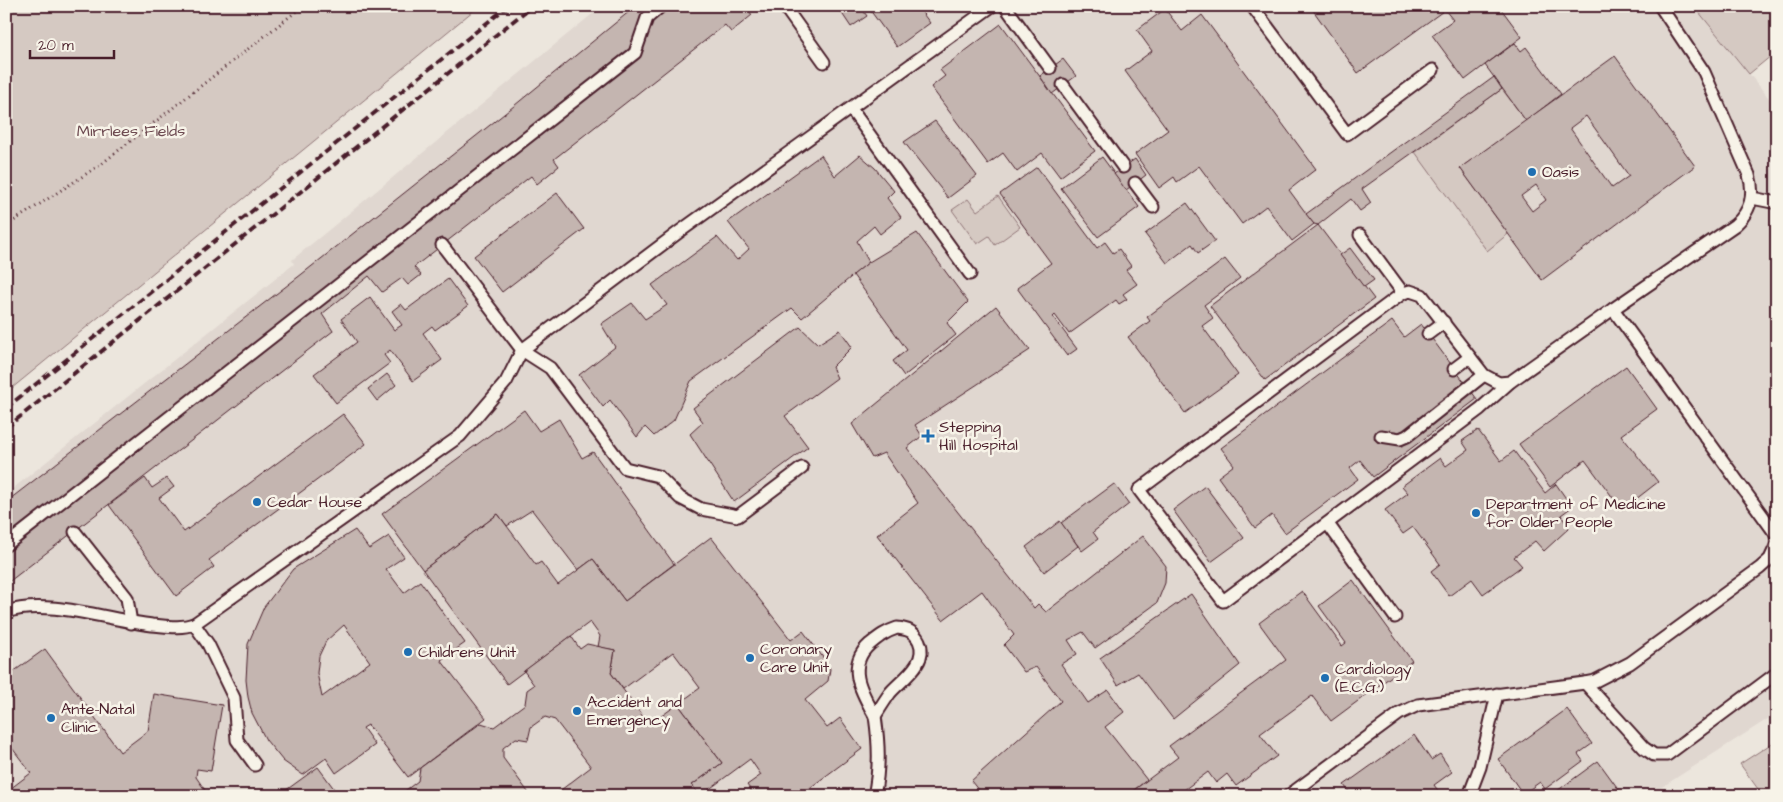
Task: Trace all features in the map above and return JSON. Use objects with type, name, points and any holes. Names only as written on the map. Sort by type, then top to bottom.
[{"type":"lane","points":[[6,545],[636,53],[647,18],[661,6]]},
{"type":"lane","points":[[784,6],[824,62]]},
{"type":"lane","points":[[6,612],[18,608],[40,606],[131,623],[183,628],[194,624],[460,436],[506,382],[522,350],[680,232],[992,6]]},
{"type":"lane","points":[[1005,6],[1050,68]]},
{"type":"lane","points":[[1252,6],[1347,134],[1433,70]]},
{"type":"lane","points":[[1510,382],[1499,383],[1484,375],[1422,295],[1410,291],[1403,293],[1139,490],[1223,601],[1480,409],[1510,382],[1743,218],[1752,198],[1752,186],[1749,175],[1704,72],[1660,6]]},
{"type":"lane","points":[[1063,86],[1124,167]]},
{"type":"lane","points":[[851,109],[970,274]]},
{"type":"lane","points":[[1135,183],[1153,207]]},
{"type":"lane","points":[[1752,198],[1777,203]]},
{"type":"lane","points":[[1360,235],[1403,293]]},
{"type":"lane","points":[[442,245],[522,350],[550,368],[625,468],[658,476],[680,498],[701,509],[738,516],[802,468]]},
{"type":"lane","points":[[1288,796],[1399,714],[1418,705],[1595,681],[1630,663],[1760,568],[1776,546],[1775,533],[1738,479],[1613,310]]},
{"type":"lane","points":[[1428,334],[1444,322]]},
{"type":"lane","points":[[1454,369],[1470,357]]},
{"type":"lane","points":[[1381,436],[1400,439],[1407,436],[1484,375]]},
{"type":"lane","points":[[1328,524],[1395,617]]},
{"type":"lane","points":[[74,532],[127,598],[131,623]]},
{"type":"lane","points":[[194,624],[208,644],[234,698],[237,740],[255,765]]},
{"type":"lane","points":[[874,796],[879,772],[879,745],[875,716],[857,678],[858,660],[865,649],[885,632],[897,628],[907,629],[915,634],[920,643],[921,652],[917,665],[891,693],[875,716]]},
{"type":"lane","points":[[1585,683],[1644,748],[1654,755],[1668,755],[1777,674]]},
{"type":"lane","points":[[1470,796],[1480,767],[1498,694]]},
{"type":"path","points":[[6,226],[100,165],[303,6]]},
{"type":"shaded area","name":"Stepping Hill Hospital","points":[[602,6],[1694,6],[1777,108],[1777,713],[1648,796],[6,796],[6,494],[294,264],[292,260]]},
{"type":"green space","name":"Mirrlees Fields","points":[[6,6],[479,6],[6,393]]},
{"type":"green space","points":[[1694,6],[1777,6],[1777,51],[1749,74]]},
{"type":"green space","points":[[1502,89],[1526,121],[1460,168],[1508,234],[1487,251],[1415,152]]},
{"type":"green space","points":[[998,196],[1020,227],[995,245],[989,236],[977,244],[952,210],[968,199],[977,211]]},
{"type":"green space","points":[[1777,740],[1777,796],[1763,796],[1740,764]]},
{"type":"building","points":[[636,6],[746,6],[752,15],[731,32],[725,25],[554,159],[559,166],[537,184],[531,176],[414,267],[421,275],[408,285],[402,278],[382,292],[369,276],[322,314],[333,331],[6,584],[6,502],[302,274],[509,110]]},
{"type":"building","points":[[837,6],[860,6],[867,16],[851,27]]},
{"type":"building","points":[[867,6],[917,6],[930,23],[897,47]]},
{"type":"building","points":[[1310,6],[1450,6],[1358,73]]},
{"type":"building","points":[[1450,6],[1462,6],[1465,10],[1471,6],[1499,6],[1522,37],[1465,80],[1432,35],[1453,20],[1445,10]]},
{"type":"building","points":[[1165,9],[1182,31],[1202,15],[1316,169],[1289,190],[1314,224],[1292,241],[1266,206],[1242,224],[1199,166],[1177,182],[1174,177],[1159,188],[1135,154],[1168,130],[1125,71],[1152,51],[1137,30]]},
{"type":"building","points":[[1001,24],[1095,151],[1060,177],[1042,153],[1017,172],[1003,153],[988,164],[931,87],[945,76],[940,70]]},
{"type":"building","name":"Oasis","points":[[1515,43],[1521,51],[1526,47],[1561,94],[1526,121],[1485,65]]},
{"type":"building","name":"Oasis","points":[[1615,56],[1695,166],[1542,280],[1460,168]],"holes":[[[1586,116],[1629,176],[1612,188],[1570,128]],[[1536,185],[1546,200],[1532,211],[1521,196]]]},
{"type":"building","points":[[1063,59],[1076,76],[1052,94],[1040,76]]},
{"type":"building","points":[[1494,77],[1502,89],[1362,189],[1371,203],[1360,211],[1351,199],[1318,225],[1314,224],[1306,214]]},
{"type":"building","points":[[935,121],[977,176],[948,198],[904,142]]},
{"type":"building","points":[[821,155],[835,176],[860,155],[875,168],[894,191],[887,198],[901,217],[880,234],[874,226],[857,241],[869,262],[802,318],[792,308],[691,381],[674,420],[654,436],[645,427],[637,437],[610,400],[603,407],[579,375],[615,347],[601,324],[632,303],[645,319],[667,305],[652,285],[717,237],[737,260],[749,249],[728,222]]},
{"type":"building","points":[[1102,157],[1139,207],[1098,237],[1061,188]]},
{"type":"building","points":[[1135,159],[1146,175],[1126,190],[1114,174]]},
{"type":"building","points":[[1037,167],[1097,248],[1105,242],[1113,253],[1119,249],[1131,266],[1126,270],[1137,284],[1123,294],[1127,299],[1119,304],[1116,300],[1069,334],[1055,315],[1053,317],[1077,349],[1067,356],[1017,288],[1051,263],[1000,194]]},
{"type":"building","points":[[557,193],[584,229],[502,292],[474,256]]},
{"type":"building","points":[[1187,203],[1215,241],[1198,253],[1192,244],[1167,263],[1145,234]]},
{"type":"building","points":[[1318,225],[1374,299],[1265,380],[1210,306]]},
{"type":"building","points":[[917,233],[968,302],[947,323],[956,335],[904,376],[893,361],[907,350],[853,275],[869,262]]},
{"type":"building","points":[[1350,248],[1374,280],[1364,287],[1340,255]]},
{"type":"building","points":[[1225,259],[1240,278],[1204,305],[1213,318],[1202,326],[1238,375],[1185,413],[1128,337],[1150,321],[1147,317]]},
{"type":"building","points":[[448,279],[468,306],[435,330],[432,326],[423,333],[442,360],[413,381],[390,350],[384,355],[390,363],[336,403],[314,374],[357,342],[341,319],[370,297],[394,330],[402,325],[392,311],[401,304],[406,310]]},
{"type":"building","points":[[996,306],[1030,350],[915,425],[922,436],[907,448],[1034,608],[1038,604],[1046,612],[1143,536],[1166,566],[1165,583],[1157,603],[1095,648],[1083,632],[1068,640],[1077,654],[1061,664],[1088,703],[1108,690],[1124,712],[1105,727],[1147,780],[1126,796],[983,796],[971,781],[1061,701],[1036,667],[1024,672],[1004,645],[1014,635],[982,591],[943,620],[877,535],[918,503],[884,453],[872,458],[852,424]]},
{"type":"building","points":[[1392,321],[1404,337],[1421,324],[1477,399],[1373,477],[1360,460],[1350,468],[1358,479],[1285,533],[1272,515],[1255,528],[1218,477],[1234,465],[1221,448]]},
{"type":"building","points":[[800,327],[818,344],[840,330],[852,347],[832,367],[837,378],[785,416],[808,447],[734,502],[690,434],[703,422],[693,408]]},
{"type":"building","name":"Department of Medicine for Older People","points":[[1626,366],[1657,409],[1621,435],[1658,482],[1622,510],[1585,460],[1550,487],[1519,444]]},
{"type":"building","points":[[387,374],[396,385],[377,401],[368,389]]},
{"type":"building","points":[[524,410],[539,431],[559,419],[582,458],[593,452],[674,564],[625,601],[593,559],[578,570],[532,510],[507,526],[498,514],[423,570],[382,514]]},
{"type":"building","name":"Cedar House","points":[[343,414],[366,444],[209,560],[214,567],[176,596],[109,505],[145,478],[152,488],[167,478],[174,487],[159,498],[184,532]]},
{"type":"building","name":"Department of Medicine for Older People","points":[[1478,430],[1501,461],[1514,451],[1545,493],[1556,484],[1572,507],[1561,515],[1569,528],[1544,551],[1535,541],[1514,557],[1522,566],[1483,594],[1472,579],[1449,596],[1431,571],[1440,564],[1413,527],[1403,534],[1385,510],[1408,493],[1402,486],[1440,458],[1446,466],[1468,450],[1462,441]]},
{"type":"building","points":[[1114,484],[1129,504],[1093,532],[1098,539],[1082,551],[1061,523]]},
{"type":"building","points":[[1205,486],[1244,538],[1211,562],[1173,510]]},
{"type":"building","name":"Coronary Care Unit","points":[[498,514],[536,565],[541,562],[558,585],[593,559],[625,601],[711,537],[791,640],[803,631],[828,664],[830,669],[828,681],[805,700],[827,728],[840,718],[862,749],[799,796],[755,796],[747,785],[761,775],[750,759],[700,796],[692,785],[722,763],[678,704],[700,688],[673,652],[623,689],[611,673],[615,650],[598,647],[600,636],[590,622],[507,684],[423,570]]},
{"type":"building","points":[[1060,521],[1078,546],[1044,572],[1026,547]]},
{"type":"building","name":"Childrens Unit","points":[[355,530],[369,549],[389,536],[404,557],[386,569],[404,593],[420,581],[465,643],[441,660],[486,718],[408,777],[368,725],[363,728],[375,745],[336,773],[326,758],[303,775],[283,761],[266,740],[252,713],[246,680],[248,644],[264,607],[293,569]],"holes":[[[344,625],[370,662],[322,697],[317,673],[319,656],[326,641]]]},
{"type":"building","name":"Cardiology (E.C.G.)","points":[[1353,580],[1412,661],[1331,721],[1312,696],[1260,734],[1277,756],[1236,786],[1227,774],[1216,783],[1208,772],[1176,796],[1126,796],[1178,757],[1169,746],[1286,660],[1259,623],[1302,591],[1342,646],[1346,643],[1319,606]]},
{"type":"building","points":[[1191,594],[1240,665],[1173,719],[1138,673],[1118,685],[1100,658]]},
{"type":"building","name":"Accident and Emergency","points":[[571,636],[580,649],[587,644],[615,650],[611,673],[649,725],[678,704],[722,763],[692,785],[700,796],[553,796],[591,767],[555,720],[545,717],[531,727],[528,740],[516,738],[503,748],[503,758],[531,796],[398,796],[418,781],[420,768],[481,723],[494,727],[525,704],[527,690],[534,685],[524,671]]},
{"type":"building","name":"Ante-Natal Clinic","points":[[45,649],[120,752],[148,731],[154,694],[222,705],[211,771],[197,769],[196,777],[209,796],[8,796],[6,792],[31,773],[6,740],[6,677]]},
{"type":"building","points":[[1567,709],[1592,744],[1578,754],[1583,761],[1545,789],[1540,782],[1523,794],[1498,759]]},
{"type":"building","points":[[1414,735],[1431,760],[1440,754],[1452,772],[1434,785],[1442,796],[1352,796],[1344,785]]},
{"type":"building","points":[[1598,761],[1622,794],[1619,796],[1560,796],[1557,791]]},
{"type":"building","points":[[318,767],[335,790],[327,796],[278,796]]},
{"type":"railway","points":[[6,408],[508,6]]},
{"type":"railway","points":[[6,428],[532,6]]},
{"type":"place","name":"Oasis","points":[[1532,172]]},
{"type":"place","name":"Stepping Hill Hospital","points":[[928,436]]},
{"type":"place","name":"Cedar House","points":[[257,502]]},
{"type":"place","name":"Department of Medicine for Older People","points":[[1476,513]]},
{"type":"place","name":"Childrens Unit","points":[[408,652]]},
{"type":"place","name":"Coronary Care Unit","points":[[750,658]]},
{"type":"place","name":"Cardiology (E.C.G.)","points":[[1325,678]]},
{"type":"place","name":"Accident and Emergency","points":[[577,711]]},
{"type":"place","name":"Ante-Natal Clinic","points":[[51,718]]}]
